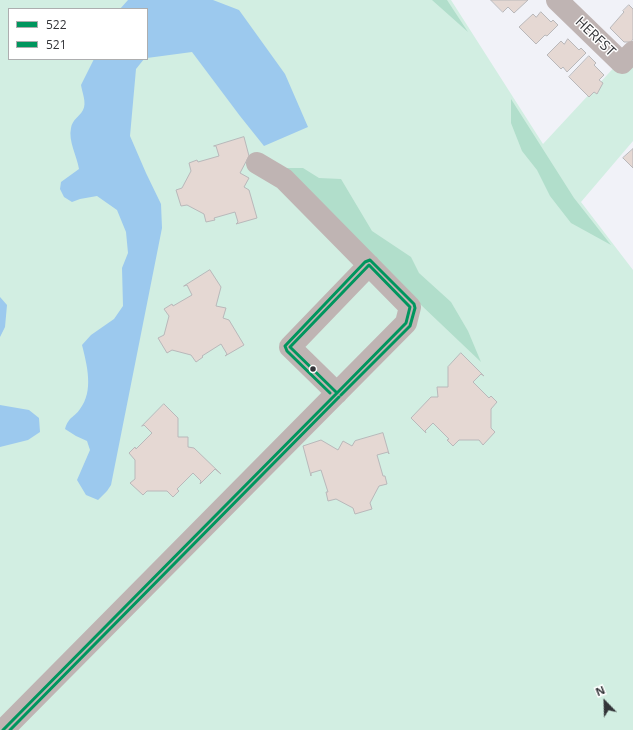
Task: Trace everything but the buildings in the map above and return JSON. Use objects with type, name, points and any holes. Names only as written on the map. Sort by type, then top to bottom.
[{"type":"street","name":"HERFST","points":[[557,0],[622,63],[633,52]]},
{"type":"street","points":[[3,730],[406,323],[410,306],[284,179],[257,163]]},
{"type":"street","points":[[338,393],[290,347],[369,265]]},
{"type":"green space","points":[[0,0],[451,0],[543,144],[633,47],[633,141],[581,202],[633,270],[633,730],[0,730]]},
{"type":"green space","points":[[432,0],[447,0],[468,32]]},
{"type":"green space","points":[[511,99],[574,198],[611,245],[571,223],[550,196],[537,170],[522,151],[511,123]]},
{"type":"green space","points":[[277,168],[303,168],[319,178],[341,179],[372,231],[411,257],[419,273],[451,302],[468,331],[481,362]]},
{"type":"water","points":[[128,0],[213,0],[239,10],[285,74],[308,127],[264,146],[192,52],[148,58],[148,8],[121,8]]},
{"type":"water","points":[[94,60],[143,60],[136,69],[130,136],[161,204],[162,228],[111,485],[98,500],[86,495],[77,480],[90,450],[87,441],[65,429],[70,419],[80,409],[87,394],[88,378],[82,345],[91,335],[114,319],[123,306],[122,268],[128,253],[126,232],[117,210],[97,196],[72,202],[64,197],[60,189],[61,182],[79,169],[70,133],[73,123],[84,107],[81,85]]},
{"type":"water","points":[[0,297],[7,305],[5,327],[0,337]]},
{"type":"water","points":[[0,405],[29,410],[39,418],[40,432],[28,440],[0,447]]},
{"type":"transit line","name":"521","points":[[330,393],[287,351],[285,346],[365,262],[370,260],[414,304],[415,308],[410,326],[341,395]]},
{"type":"transit line","name":"522","points":[[369,265],[410,307],[406,323],[337,393],[290,347],[369,265]]},
{"type":"transit line","name":"522","points":[[3,730],[337,393]]},
{"type":"transit line","name":"521","points":[[10,730],[339,397]]}]
